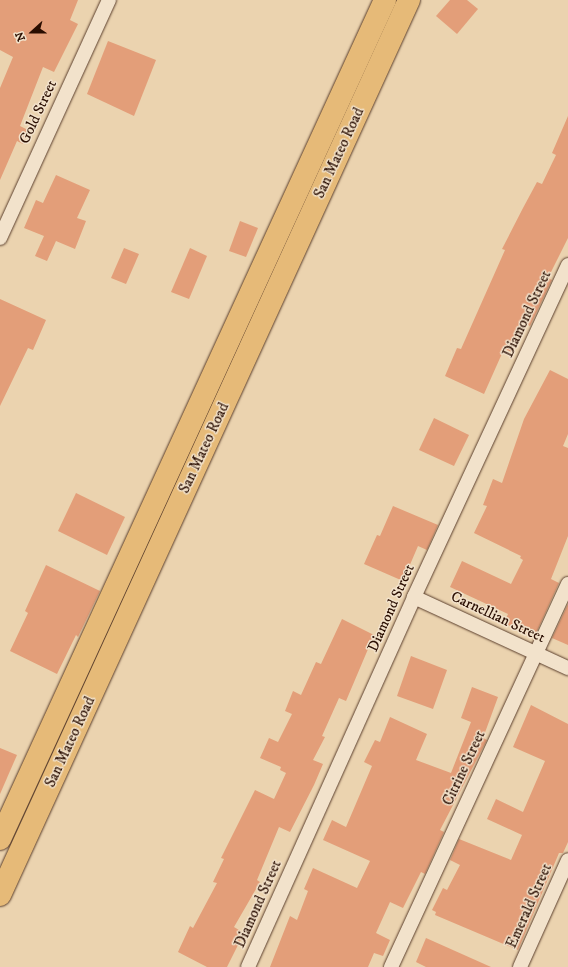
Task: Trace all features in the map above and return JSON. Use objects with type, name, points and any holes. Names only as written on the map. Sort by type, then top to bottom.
[{"type":"main road","name":"San Mateo Road","points":[[0,840],[385,0]]},
{"type":"main road","name":"San Mateo Road","points":[[0,895],[409,0]]},
{"type":"street","name":"Gold Street","points":[[0,238],[6,206],[109,0]]},
{"type":"street","name":"Diamond Street","points":[[248,967],[414,597],[568,265]]},
{"type":"street","name":"Citrine Street","points":[[391,967],[568,584]]},
{"type":"street","name":"Carnellian Street","points":[[414,597],[568,668]]},
{"type":"street","name":"Emerald Street","points":[[520,967],[568,860]]},
{"type":"building","points":[[0,0],[78,0],[70,20],[78,24],[54,72],[43,67],[20,126],[30,131],[23,144],[17,141],[0,180],[0,88],[13,57],[0,50]]},
{"type":"building","points":[[450,0],[467,0],[478,9],[457,34],[436,16]]},
{"type":"building","points":[[108,41],[156,60],[134,116],[87,94]]},
{"type":"building","points":[[568,116],[568,238],[548,278],[552,280],[530,326],[524,323],[512,352],[504,349],[484,394],[445,376],[457,348],[461,349],[505,250],[502,249],[537,182],[542,184],[556,155],[552,153]]},
{"type":"building","points":[[56,175],[90,190],[77,218],[86,221],[75,249],[56,241],[47,261],[35,256],[44,236],[24,228],[36,200],[43,203]]},
{"type":"building","points":[[240,221],[258,228],[246,257],[229,251]]},
{"type":"building","points":[[124,248],[139,254],[126,284],[111,278]]},
{"type":"building","points":[[190,248],[207,256],[189,299],[171,292]]},
{"type":"building","points":[[0,299],[46,320],[33,350],[28,348],[0,406]]},
{"type":"building","points":[[550,370],[568,379],[568,434],[563,446],[568,448],[568,536],[551,579],[559,583],[534,638],[504,623],[508,614],[450,587],[462,561],[511,584],[523,560],[520,558],[521,556],[474,533],[487,506],[483,505],[493,479],[502,483],[524,419]]},
{"type":"building","points":[[434,418],[469,435],[454,466],[419,450]]},
{"type":"building","points":[[76,493],[125,517],[107,555],[58,531]]},
{"type":"building","points":[[393,506],[438,525],[427,550],[418,546],[403,581],[364,564],[377,535],[380,536]]},
{"type":"building","points":[[46,565],[100,591],[78,637],[76,635],[57,674],[10,651],[28,613],[25,611]]},
{"type":"building","points":[[568,604],[568,645],[552,638]]},
{"type":"building","points":[[342,619],[374,635],[346,701],[339,698],[322,736],[325,737],[313,760],[323,764],[314,785],[290,832],[279,827],[257,880],[260,882],[234,927],[244,933],[227,967],[207,967],[178,952],[190,926],[193,928],[217,883],[213,882],[224,859],[221,858],[255,790],[274,799],[286,773],[280,770],[281,767],[260,758],[269,738],[278,742],[292,714],[285,711],[293,691],[301,695],[316,662],[321,664]]},
{"type":"building","points":[[411,656],[447,670],[433,709],[397,696]]},
{"type":"building","points":[[472,687],[498,697],[483,738],[487,740],[440,830],[444,832],[425,874],[421,872],[403,908],[390,902],[376,933],[390,940],[383,956],[374,953],[368,967],[270,967],[290,916],[297,920],[308,891],[304,889],[313,868],[357,888],[370,861],[323,840],[332,820],[346,827],[372,766],[364,762],[375,740],[380,742],[390,717],[427,734],[416,760],[451,773],[471,722],[461,718]]},
{"type":"building","points":[[531,705],[568,724],[568,842],[563,853],[559,853],[518,950],[435,915],[436,912],[432,910],[443,888],[447,890],[460,865],[450,860],[459,839],[511,860],[522,835],[487,819],[496,799],[523,812],[545,761],[513,747]]},
{"type":"building","points":[[0,748],[17,755],[0,794]]},
{"type":"building","points":[[426,938],[491,967],[426,967],[416,962]]}]
